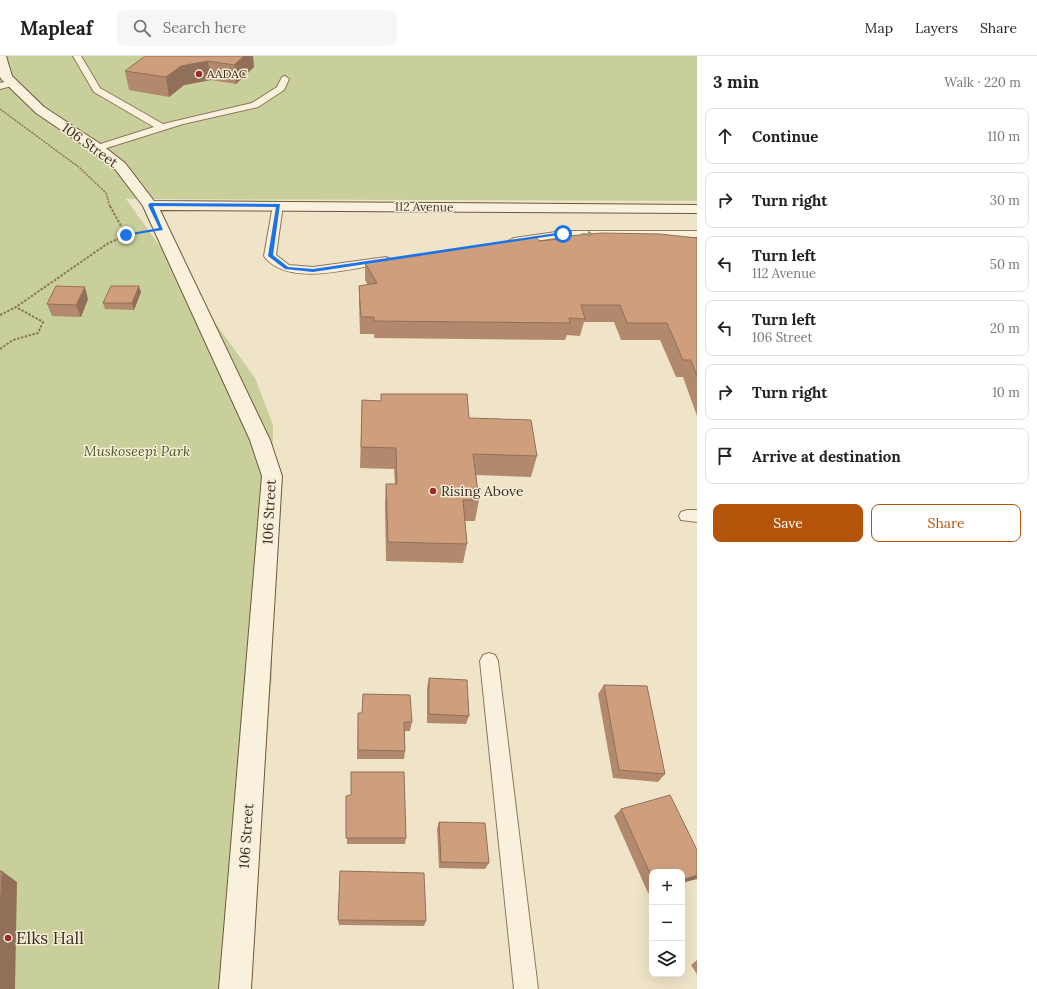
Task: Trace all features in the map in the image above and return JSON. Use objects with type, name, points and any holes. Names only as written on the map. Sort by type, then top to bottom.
[{"type":"street","name":"106 Street","points":[[0,56],[6,76],[6,84],[40,110],[97,148],[120,166],[150,205],[260,440],[272,476],[235,989]]},
{"type":"street","name":"112 Avenue","points":[[150,205],[278,205],[696,211]]},
{"type":"lane","points":[[77,56],[97,90],[161,127]]},
{"type":"lane","points":[[97,148],[161,127],[255,105],[281,88],[286,79]]},
{"type":"lane","points":[[278,205],[270,256],[286,268],[313,271],[399,258]]},
{"type":"lane","points":[[501,243],[563,234],[697,234]]},
{"type":"lane","points":[[489,661],[526,989]]},
{"type":"path","points":[[0,109],[80,168],[99,185],[106,193],[109,205],[126,235]]},
{"type":"path","points":[[0,315],[16,306],[106,244],[126,235],[162,229]]},
{"type":"path","points":[[0,349],[13,340],[38,333],[43,322],[16,306]]},
{"type":"green space","name":"Muskoseepi Park","points":[[0,56],[697,56],[697,201],[126,199],[255,378],[273,425],[272,677],[238,989],[0,989]]},
{"type":"building","points":[[145,56],[244,56],[234,65],[208,61],[181,66],[166,77],[125,71]]},
{"type":"building","points":[[601,233],[660,234],[697,238],[697,376],[691,360],[683,360],[667,323],[627,323],[620,305],[581,305],[585,319],[569,318],[570,323],[374,321],[374,317],[361,317],[359,286],[377,283],[365,263],[535,237],[540,241],[559,239],[558,237]]},
{"type":"building","points":[[56,286],[85,287],[76,305],[47,304]]},
{"type":"building","points":[[111,286],[139,286],[132,303],[103,303]]},
{"type":"building","name":"Rising Above","points":[[381,394],[467,394],[469,418],[531,420],[537,456],[473,454],[479,500],[463,500],[467,544],[388,542],[386,484],[397,484],[396,448],[361,447],[362,400],[381,401]]},
{"type":"building","points":[[429,678],[467,680],[469,716],[429,714]]},
{"type":"building","points":[[604,685],[647,686],[665,774],[619,770]]},
{"type":"building","points":[[363,694],[410,695],[412,722],[404,722],[405,751],[358,750],[358,713],[362,713]]},
{"type":"building","points":[[351,772],[404,772],[406,838],[346,838],[346,796],[351,795]]},
{"type":"building","points":[[670,795],[697,850],[697,875],[685,879],[685,869],[649,869],[649,871],[621,809]]},
{"type":"building","points":[[439,822],[485,823],[489,863],[441,862]]},
{"type":"building","points":[[0,871],[2,871],[0,916]]},
{"type":"building","points":[[340,871],[424,873],[426,921],[338,920]]},
{"type":"place","name":"AADAC","points":[[199,74]]},
{"type":"place","name":"Rising Above","points":[[433,491]]},
{"type":"place","name":"Elks Hall","points":[[8,938]]},
{"type":"route","points":[[126,235],[162,229],[150,205],[278,205],[270,256],[286,268],[313,271],[563,234]]}]
